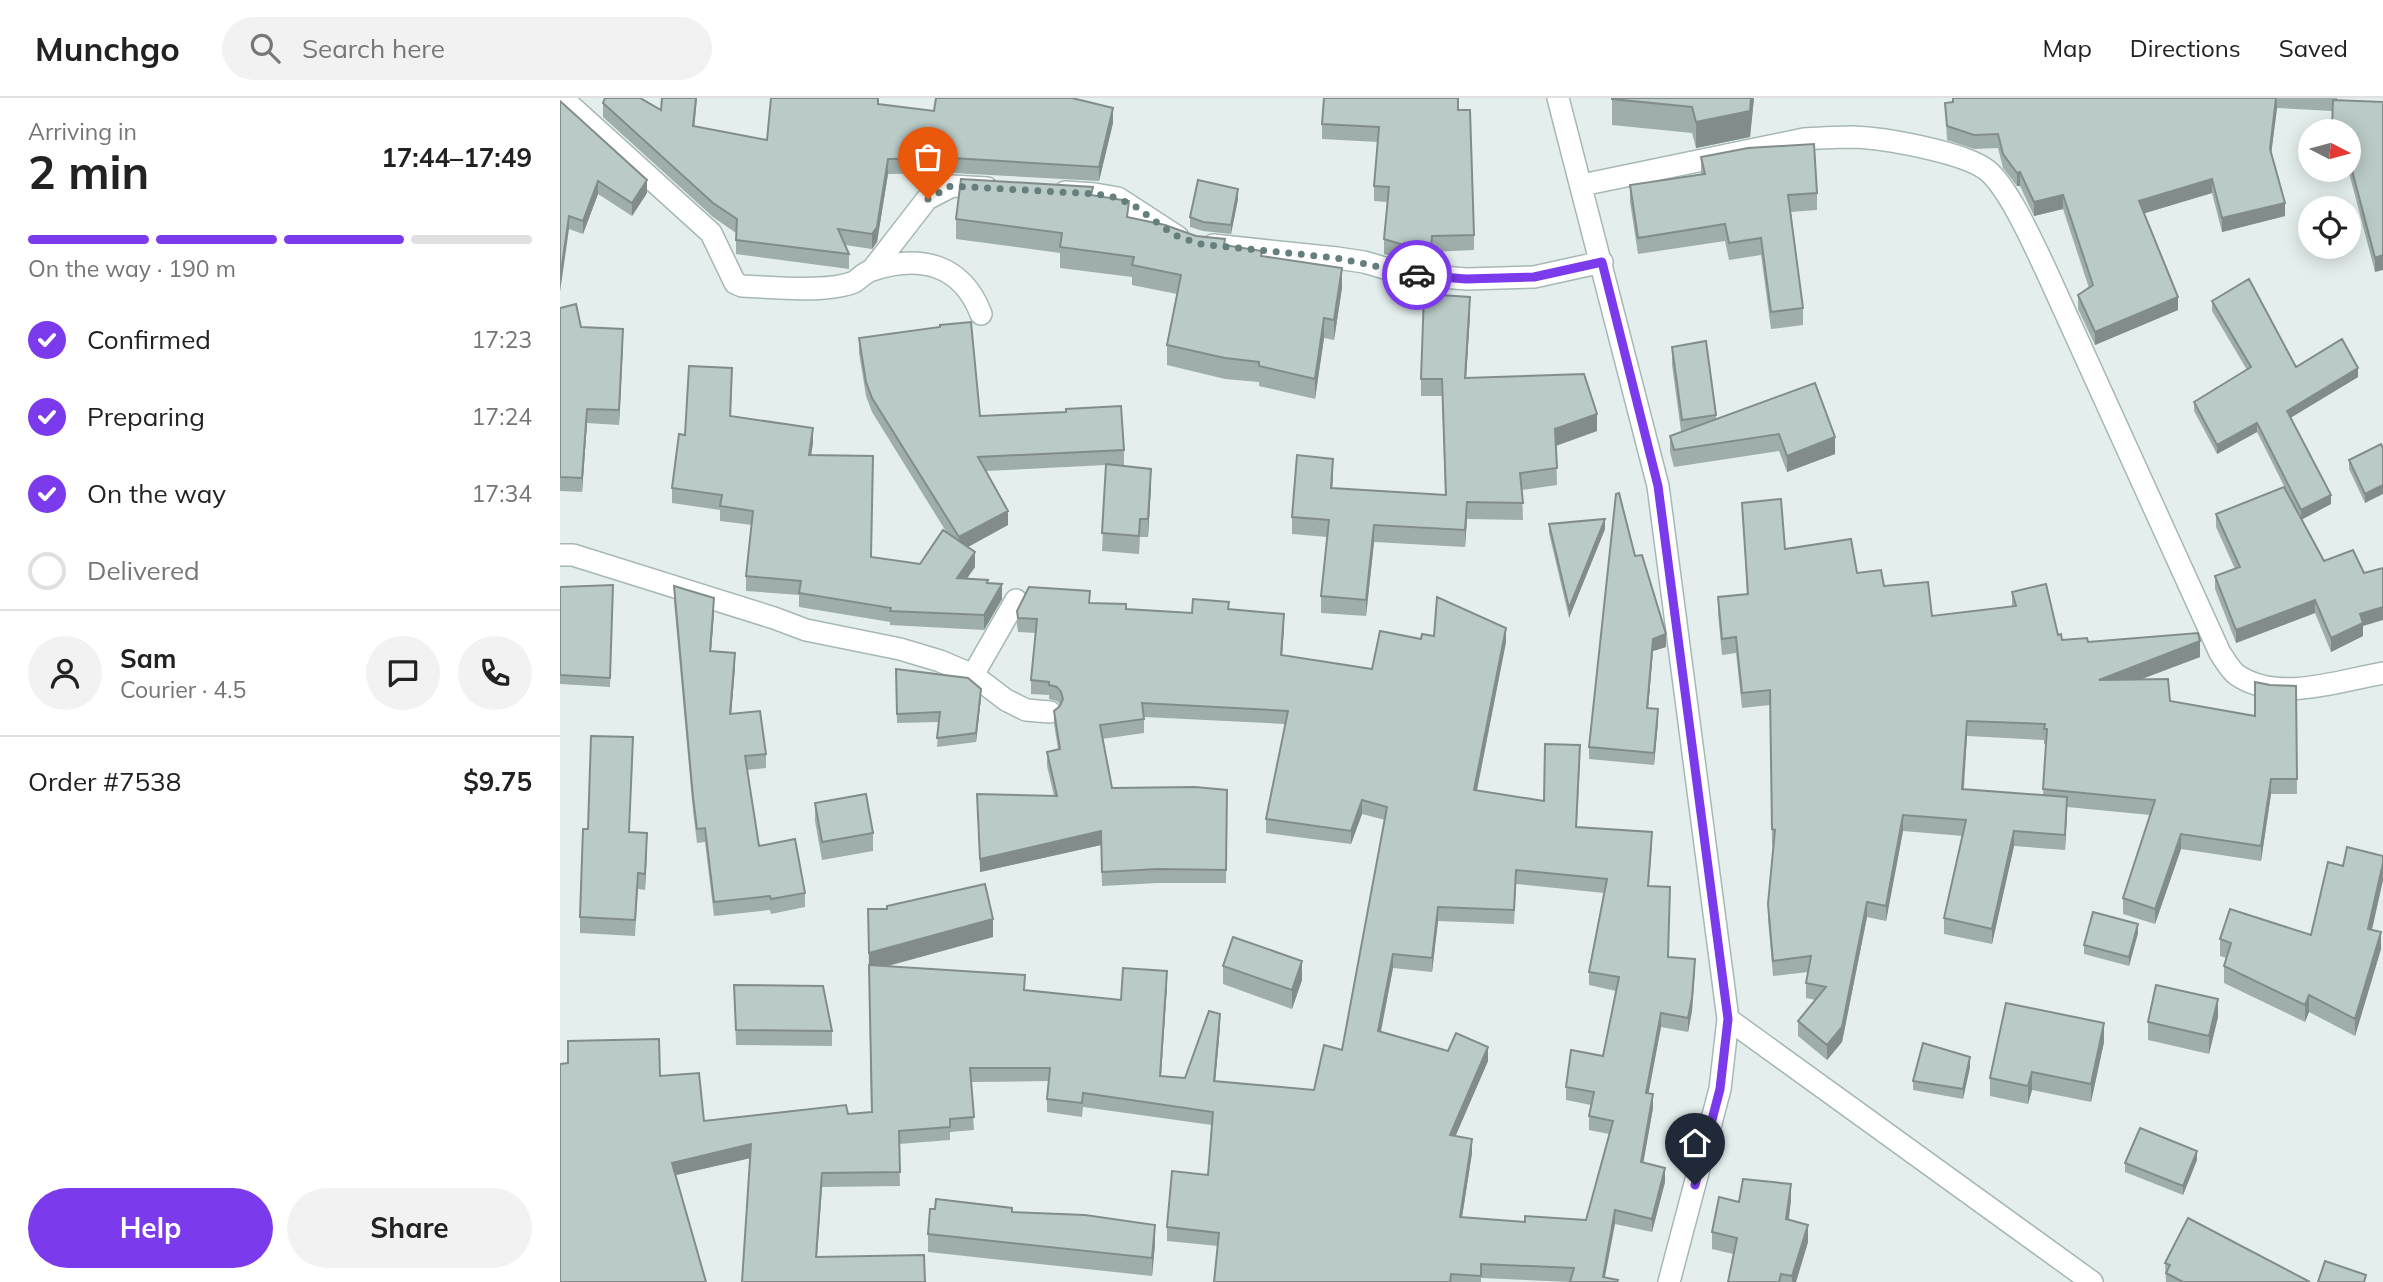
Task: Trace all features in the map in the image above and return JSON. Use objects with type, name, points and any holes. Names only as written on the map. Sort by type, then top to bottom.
[{"type":"street","points":[[562,98],[711,233],[735,283],[742,286],[830,287],[854,282],[872,270],[928,199],[951,186],[1004,189]]},
{"type":"street","points":[[1558,98],[1658,486],[1728,1019],[1720,1089],[1669,1282]]},
{"type":"street","points":[[1582,185],[1804,139],[1857,137],[1950,153],[1973,161],[1990,172],[2015,209],[2045,268],[2220,653],[2234,674],[2252,683],[2275,688],[2299,688],[2383,673]]},
{"type":"street","points":[[1043,191],[1118,198],[1136,207],[1174,235],[1200,244],[1337,258],[1364,262],[1405,274],[1466,279],[1534,277],[1602,262]]},
{"type":"street","points":[[872,270],[910,263],[927,263],[943,268],[965,284],[975,297],[981,314]]},
{"type":"street","points":[[560,555],[573,555],[806,630],[900,649],[940,661],[973,675],[1006,700],[1026,710],[1050,712]]},
{"type":"street","points":[[973,675],[1016,600]]},
{"type":"street","points":[[1728,1019],[2092,1282]]},
{"type":"building","points":[[605,98],[640,98],[661,110],[662,98],[696,98],[693,126],[767,140],[771,98],[878,98],[878,104],[934,111],[936,98],[1072,98],[1113,108],[1099,167],[953,158],[888,159],[877,227],[872,234],[838,229],[849,254],[736,240],[737,219],[713,203],[603,103]]},
{"type":"building","points":[[1324,98],[1458,98],[1458,110],[1470,110],[1474,235],[1432,236],[1431,248],[1407,246],[1384,239],[1389,187],[1374,186],[1379,127],[1322,124]]},
{"type":"building","points":[[1612,98],[1751,98],[1750,111],[1696,122],[1692,107]]},
{"type":"building","points":[[1953,98],[2276,98],[2270,149],[2285,203],[2222,218],[2212,179],[2139,201],[2178,297],[2095,332],[2078,295],[2093,285],[2063,195],[2034,202],[2020,172],[2017,173],[2003,154],[1998,134],[1974,135],[1947,126],[1945,103],[1953,102]]},
{"type":"building","points":[[2333,100],[2383,102],[2383,255],[2375,258],[2361,196],[2355,182],[2361,182],[2361,119],[2332,119]]},
{"type":"building","points":[[560,101],[647,180],[632,203],[598,181],[583,221],[569,216],[560,279]]},
{"type":"building","points":[[1814,144],[1817,193],[1788,195],[1803,308],[1771,312],[1761,238],[1729,243],[1725,224],[1638,238],[1630,185],[1705,174],[1701,157],[1748,148]]},
{"type":"building","points":[[961,179],[1093,187],[1091,195],[1129,201],[1127,217],[1165,225],[1196,236],[1225,239],[1224,245],[1262,251],[1261,256],[1342,268],[1334,320],[1324,318],[1315,379],[1259,366],[1259,362],[1225,358],[1167,345],[1181,275],[1132,265],[1134,257],[1060,247],[1062,233],[956,219]]},
{"type":"building","points":[[1198,180],[1238,189],[1231,225],[1203,222],[1190,217]]},
{"type":"building","points":[[2249,279],[2296,367],[2342,339],[2358,368],[2287,411],[2331,495],[2301,510],[2257,423],[2217,445],[2194,402],[2251,367],[2212,301]]},
{"type":"building","points":[[1424,294],[1470,297],[1465,378],[1584,374],[1597,414],[1555,429],[1557,468],[1520,473],[1523,503],[1467,502],[1465,530],[1374,525],[1366,600],[1321,596],[1329,520],[1292,517],[1297,455],[1333,459],[1331,488],[1446,495],[1442,379],[1421,379]]},
{"type":"building","points":[[576,304],[581,327],[623,329],[619,410],[587,409],[582,478],[560,477],[560,308]]},
{"type":"building","points":[[971,322],[980,416],[1121,406],[1124,450],[978,457],[1008,511],[959,537],[872,398],[866,382],[859,338]]},
{"type":"building","points":[[1706,341],[1716,415],[1682,420],[1672,347]]},
{"type":"building","points":[[689,366],[732,368],[730,416],[813,428],[809,455],[873,456],[871,557],[920,564],[943,530],[975,552],[957,578],[988,580],[987,583],[1002,584],[984,615],[890,611],[891,608],[799,593],[801,581],[746,576],[753,511],[720,506],[722,495],[672,488],[679,434],[685,435]]},
{"type":"building","points":[[1815,383],[1835,437],[1787,456],[1779,434],[1674,450],[1670,436]]},
{"type":"building","points":[[2381,444],[2383,485],[2365,494],[2349,460]]},
{"type":"building","points":[[1106,464],[1151,469],[1148,519],[1140,519],[1139,536],[1102,533]]},
{"type":"building","points":[[2284,487],[2324,561],[2353,550],[2364,573],[2383,568],[2383,607],[2360,614],[2363,623],[2331,638],[2315,600],[2236,630],[2215,576],[2240,567],[2216,514]]},
{"type":"building","points":[[1619,493],[1635,556],[1642,555],[1666,634],[1653,639],[1647,708],[1658,709],[1654,753],[1589,747],[1616,494]]},
{"type":"building","points":[[1781,499],[1785,549],[1851,539],[1857,573],[1881,570],[1884,586],[1928,582],[1932,616],[2016,606],[2012,592],[2046,584],[2058,635],[2061,634],[2062,640],[2087,638],[2088,642],[2198,633],[2200,641],[2099,680],[2168,679],[2170,701],[2255,716],[2255,682],[2296,686],[2297,779],[2271,779],[2261,846],[2181,834],[2155,909],[2123,898],[2155,800],[2043,789],[2047,729],[2044,729],[2045,724],[1967,721],[1962,789],[2067,797],[2065,835],[2014,831],[1992,929],[1944,918],[1966,820],[1903,815],[1886,906],[1867,902],[1842,1027],[1827,1045],[1798,1021],[1826,987],[1806,983],[1811,956],[1773,961],[1768,904],[1775,830],[1772,829],[1770,690],[1742,693],[1736,637],[1722,639],[1718,597],[1748,594],[1742,503]]},
{"type":"building","points":[[1605,519],[1569,608],[1549,524]]},
{"type":"building","points":[[613,585],[610,678],[560,675],[560,587]]},
{"type":"building","points":[[674,586],[714,598],[710,651],[735,653],[730,714],[760,711],[766,754],[745,756],[759,846],[795,839],[805,893],[771,899],[770,896],[714,902],[705,828],[697,829]]},
{"type":"building","points":[[1029,587],[1090,591],[1089,603],[1126,604],[1126,609],[1192,613],[1193,599],[1229,602],[1228,609],[1284,614],[1281,655],[1372,669],[1380,631],[1421,639],[1422,634],[1434,636],[1437,597],[1506,628],[1474,790],[1544,801],[1545,744],[1580,745],[1576,827],[1652,832],[1648,886],[1670,887],[1668,957],[1695,959],[1688,1018],[1661,1013],[1646,1093],[1653,1094],[1641,1162],[1665,1168],[1652,1219],[1615,1210],[1603,1277],[1618,1280],[1617,1282],[1570,1282],[1574,1268],[1481,1264],[1481,1276],[1451,1274],[1450,1282],[1214,1282],[1219,1233],[1167,1227],[1172,1171],[1208,1175],[1213,1112],[1083,1093],[1082,1103],[1047,1099],[1050,1068],[970,1068],[974,1117],[950,1119],[950,1127],[899,1131],[900,1172],[822,1173],[816,1257],[924,1255],[925,1282],[742,1282],[751,1144],[672,1163],[706,1282],[560,1282],[560,1064],[568,1063],[568,1041],[659,1039],[660,1076],[699,1073],[704,1121],[846,1105],[848,1114],[872,1112],[869,965],[1025,975],[1024,990],[1121,1000],[1123,968],[1167,971],[1160,1076],[1185,1078],[1209,1011],[1220,1014],[1214,1081],[1314,1090],[1324,1045],[1342,1050],[1387,807],[1362,800],[1351,831],[1266,819],[1288,711],[1142,703],[1144,719],[1100,725],[1112,788],[1195,787],[1227,790],[1226,870],[1102,872],[1101,831],[980,859],[977,794],[1057,796],[1047,752],[1060,749],[1054,711],[1063,699],[1057,687],[1049,685],[1049,682],[1031,680],[1037,619],[1018,618],[1017,611]],"holes":[[[1516,870],[1607,879],[1589,972],[1619,977],[1603,1056],[1571,1050],[1566,1087],[1594,1092],[1589,1116],[1613,1121],[1586,1220],[1525,1216],[1525,1222],[1460,1217],[1472,1139],[1450,1135],[1488,1047],[1456,1033],[1448,1051],[1378,1031],[1393,954],[1432,958],[1438,907],[1514,910]]]},
{"type":"building","points":[[896,669],[968,678],[981,689],[976,733],[937,738],[940,712],[897,714]]},
{"type":"building","points":[[591,736],[633,737],[629,832],[647,833],[645,874],[638,873],[635,920],[580,917],[583,829],[588,829]]},
{"type":"building","points":[[866,794],[873,833],[822,842],[815,803]]},
{"type":"building","points":[[2347,847],[2383,856],[2368,929],[2381,932],[2355,1019],[2309,995],[2305,1005],[2224,966],[2231,943],[2220,939],[2230,909],[2311,935],[2328,862],[2343,866]]},
{"type":"building","points":[[985,884],[993,919],[869,953],[868,909],[887,909],[887,906]]},
{"type":"building","points":[[2093,912],[2138,924],[2129,957],[2084,945]]},
{"type":"building","points":[[1233,937],[1302,961],[1292,990],[1223,966]]},
{"type":"building","points":[[734,985],[823,986],[832,1031],[736,1030]]},
{"type":"building","points":[[2156,985],[2218,999],[2209,1036],[2148,1022]]},
{"type":"building","points":[[2006,1003],[2104,1023],[2091,1084],[2032,1072],[2028,1086],[1990,1078]]},
{"type":"building","points":[[1923,1043],[1970,1057],[1963,1089],[1913,1081]]},
{"type":"building","points":[[2140,1128],[2197,1151],[2183,1186],[2125,1163]]},
{"type":"building","points":[[1743,1179],[1791,1184],[1786,1219],[1808,1225],[1792,1276],[1781,1274],[1779,1282],[1728,1282],[1737,1238],[1712,1232],[1719,1197],[1739,1202]]},
{"type":"building","points":[[936,1199],[1012,1208],[1012,1212],[1085,1215],[1155,1225],[1152,1258],[928,1234],[930,1209],[935,1209]]},
{"type":"building","points":[[2188,1218],[2310,1282],[2183,1282],[2166,1273],[2170,1265],[2165,1263]]},
{"type":"building","points":[[2325,1261],[2366,1275],[2364,1282],[2318,1282]]},
{"type":"way so far","points":[[928,199],[951,186],[1096,194],[1118,198],[1136,207],[1174,235],[1200,244],[1337,258],[1417,275]]},
{"type":"route","points":[[1417,275],[1466,279],[1534,277],[1602,262],[1658,486],[1728,1019],[1720,1089],[1695,1185]]}]
